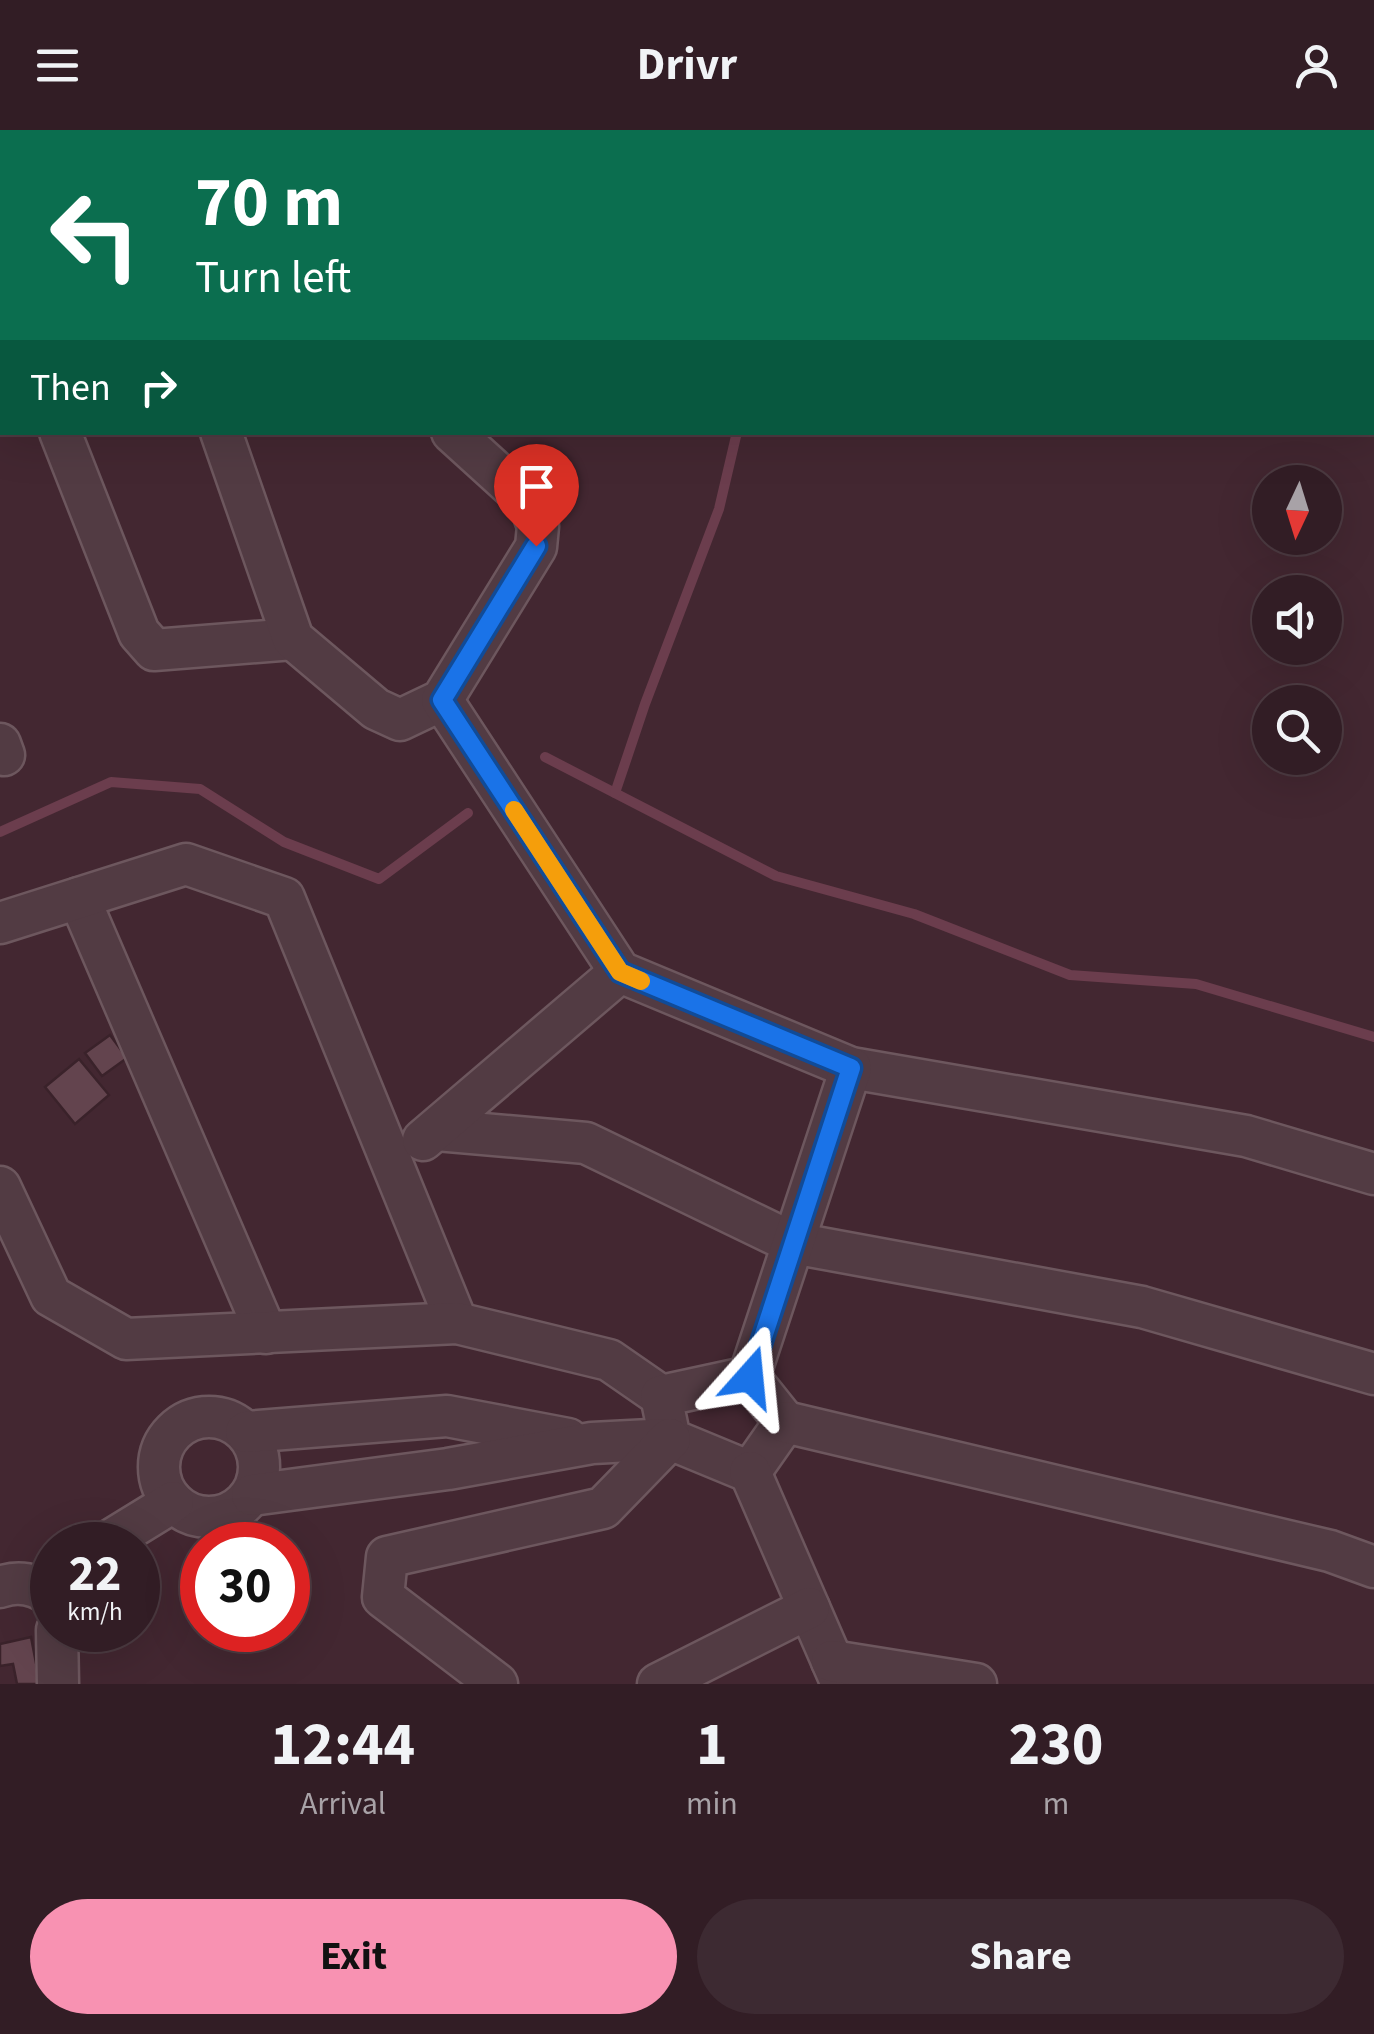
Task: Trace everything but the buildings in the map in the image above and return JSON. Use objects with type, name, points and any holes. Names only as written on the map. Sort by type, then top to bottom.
[{"type":"street","points":[[61,435],[138,633],[154,650],[293,640]]},
{"type":"street","points":[[222,435],[293,640],[376,709],[400,720],[442,700],[536,546],[538,526],[529,502],[455,435]]},
{"type":"street","points":[[442,700],[620,972],[851,1068],[1246,1136],[1374,1174]]},
{"type":"street","points":[[0,923],[186,864],[284,898],[457,1323]]},
{"type":"street","points":[[79,898],[266,1332]]},
{"type":"street","points":[[392,1163],[620,972]]},
{"type":"street","points":[[750,1377],[851,1068]]},
{"type":"street","points":[[436,1130],[586,1143],[793,1244],[1142,1306],[1374,1374]]},
{"type":"street","points":[[0,1187],[51,1296],[126,1340],[457,1323],[608,1360],[661,1396],[670,1440]]},
{"type":"street","points":[[661,1396],[750,1377]]},
{"type":"street","points":[[750,1377],[785,1422],[1330,1551],[1374,1568]]},
{"type":"street","points":[[204,1416],[226,1420],[246,1432],[258,1451],[260,1473],[252,1495],[236,1510],[214,1517],[192,1514],[173,1502],[160,1472],[159,1461],[166,1440],[183,1424],[204,1416]]},
{"type":"street","points":[[246,1432],[448,1416],[592,1443]]},
{"type":"street","points":[[750,1472],[785,1422]]},
{"type":"street","points":[[497,1684],[383,1597],[387,1557],[604,1508],[670,1440]]},
{"type":"street","points":[[252,1495],[448,1469],[592,1443],[670,1440],[750,1472],[837,1672],[976,1684]]},
{"type":"street","points":[[140,1522],[173,1502]]},
{"type":"street","points":[[658,1684],[809,1608]]},
{"type":"street","points":[[57,1652],[58,1684]]},
{"type":"waterway","points":[[615,793],[719,509],[736,435]]},
{"type":"waterway","points":[[545,757],[776,876],[914,914],[1070,975],[1196,984],[1374,1037]]},
{"type":"waterway","points":[[0,832],[111,782],[200,789],[284,842],[379,879],[468,813]]},
{"type":"slow traffic","points":[[514,810],[620,972],[641,981]]},
{"type":"route","points":[[536,546],[442,700],[620,972],[851,1068],[750,1377]]}]
